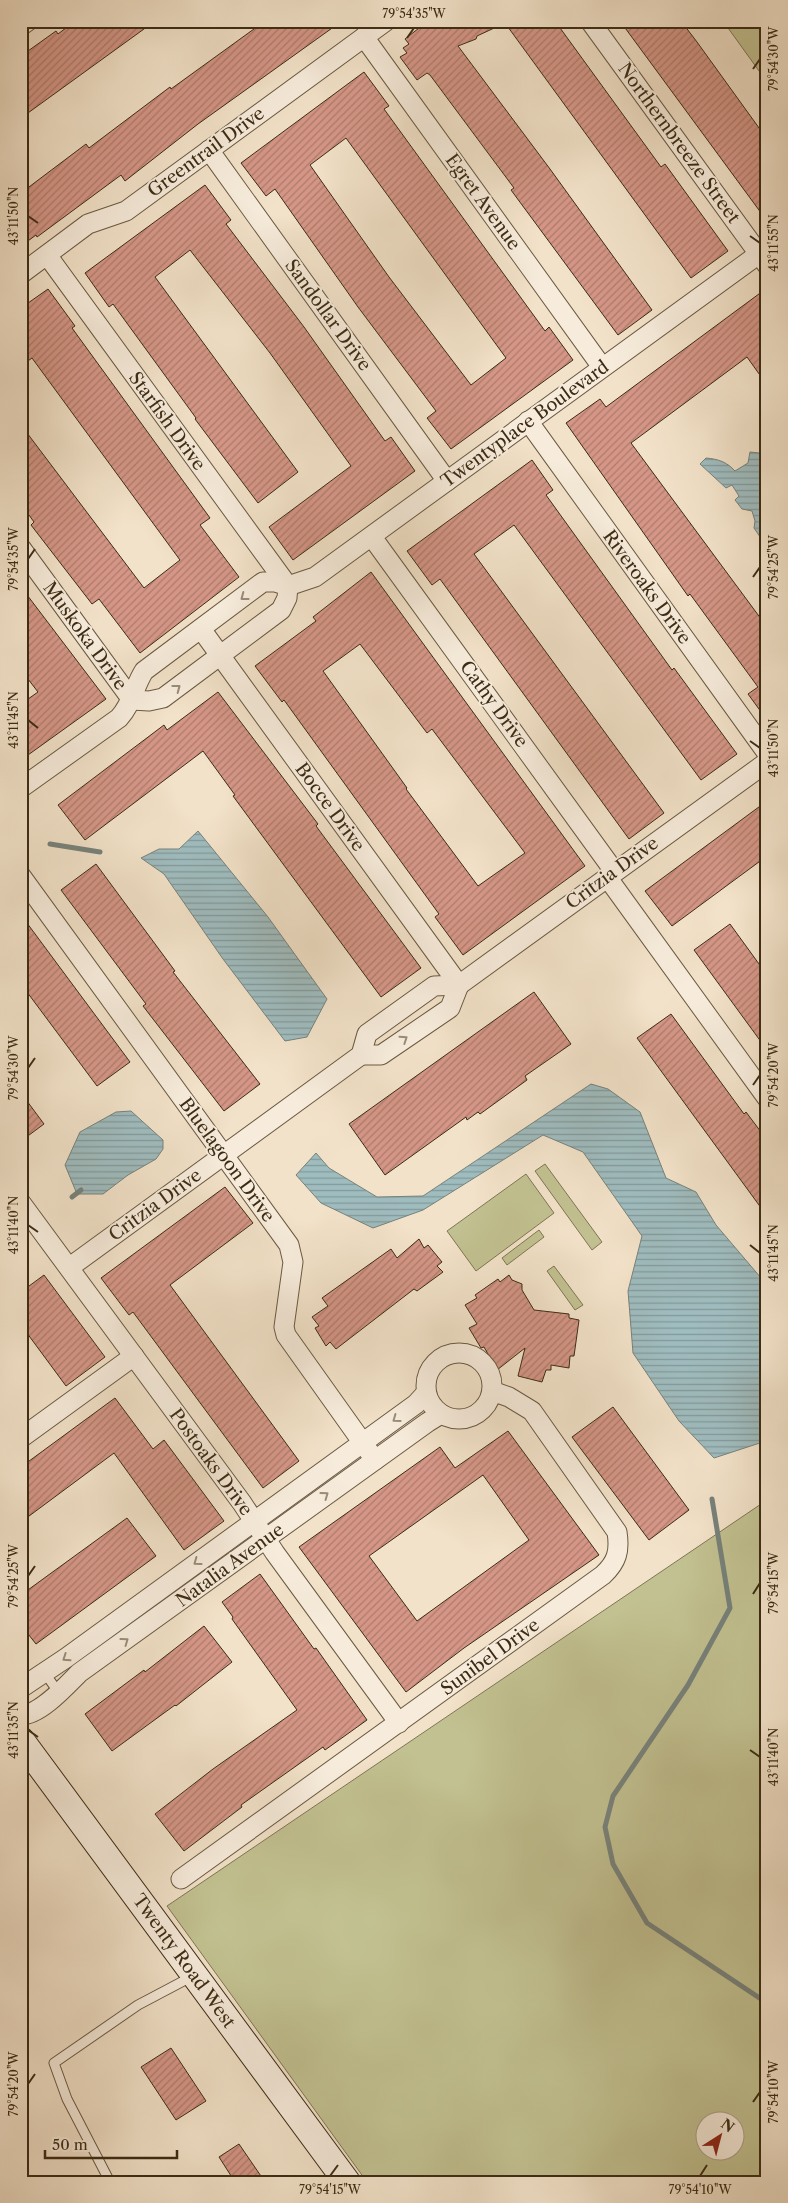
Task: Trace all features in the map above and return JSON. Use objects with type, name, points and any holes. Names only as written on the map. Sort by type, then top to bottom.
[{"type":"street","points":[[21,26],[28,21]]},
{"type":"street","name":"Greentrail Drive","points":[[21,274],[88,224],[126,211],[386,21]]},
{"type":"street","name":"Northernbreeze Street","points":[[590,21],[763,259]]},
{"type":"street","name":"Egret Avenue","points":[[364,37],[602,367]]},
{"type":"street","name":"Sandollar Drive","points":[[209,150],[447,481]]},
{"type":"street","name":"Starfish Drive","points":[[47,255],[288,586]]},
{"type":"street","name":"Twentyplace Boulevard","points":[[21,788],[119,718],[132,700],[136,684],[144,671],[263,582],[275,582],[288,586],[314,577],[372,537],[602,367],[763,259]]},
{"type":"street","name":"Riveroaks Drive","points":[[528,421],[767,752]]},
{"type":"street","name":"Cathy Drive","points":[[372,537],[767,1098]]},
{"type":"street","name":"Muskoka Drive","points":[[21,548],[132,700]]},
{"type":"street","points":[[132,700],[149,701],[163,698],[281,610],[287,598],[288,586]]},
{"type":"street","name":"Bocce Drive","points":[[201,629],[459,985]]},
{"type":"street","name":"Critzia Drive","points":[[459,985],[767,762]]},
{"type":"street","name":"Bluelagoon Drive","points":[[21,876],[289,1245],[293,1262],[284,1327],[286,1336],[375,1460]]},
{"type":"street","points":[[459,985],[450,1008],[381,1056],[361,1055],[368,1034],[434,986],[459,985]]},
{"type":"street","name":"Critzia Drive","points":[[70,1267],[361,1055]]},
{"type":"street","name":"Postoaks Drive","points":[[21,1203],[70,1267],[399,1724]]},
{"type":"street","points":[[453,1353],[468,1354],[482,1362],[489,1370],[492,1380],[492,1391],[489,1402],[482,1410],[473,1416],[452,1419],[434,1409],[426,1393],[425,1382],[428,1372],[434,1363],[443,1356],[453,1353]]},
{"type":"street","points":[[21,1438],[134,1356]]},
{"type":"street","name":"Sunibel Drive","points":[[181,1878],[399,1724],[603,1575],[612,1566],[620,1548],[617,1532],[532,1411],[509,1397],[492,1391]]},
{"type":"street","name":"Natalia Avenue","points":[[21,1688],[66,1658],[363,1443],[416,1404],[426,1393]]},
{"type":"street","name":"Natalia Avenue","points":[[21,1715],[30,1715],[59,1693],[79,1673],[441,1414]]},
{"type":"street","name":"Twenty Road West","points":[[21,1740],[347,2182]]},
{"type":"lane","points":[[44,1672],[59,1693]]},
{"type":"lane","points":[[110,2182],[67,2100],[54,2063],[138,2004],[195,1975]]},
{"type":"shaded area","points":[[723,21],[767,21],[767,82]]},
{"type":"shaded area","points":[[545,1164],[602,1242],[592,1250],[535,1171]]},
{"type":"shaded area","points":[[526,1174],[554,1213],[476,1271],[447,1231]]},
{"type":"shaded area","points":[[539,1230],[544,1237],[507,1265],[502,1258]]},
{"type":"shaded area","points":[[554,1266],[583,1305],[575,1310],[547,1271]]},
{"type":"shaded area","points":[[767,1500],[767,2182],[367,2182],[167,1906]]},
{"type":"water","points":[[750,452],[759,453],[767,467],[767,547],[754,528],[755,521],[752,511],[742,509],[735,500],[739,496],[732,485],[726,488],[700,464],[706,458],[714,459],[725,463],[735,471],[748,463]]},
{"type":"water","points":[[198,831],[268,917],[327,999],[307,1037],[285,1041],[223,959],[164,874],[141,858],[159,849],[179,849]]},
{"type":"water","points":[[591,1084],[608,1089],[640,1112],[666,1178],[696,1192],[716,1225],[767,1285],[766,1441],[714,1458],[679,1421],[633,1353],[628,1291],[642,1236],[583,1152],[543,1135],[423,1210],[373,1228],[321,1203],[296,1175],[316,1153],[329,1168],[377,1197],[423,1196]]},
{"type":"water","points":[[131,1111],[163,1140],[163,1149],[156,1159],[128,1175],[103,1194],[77,1194],[65,1165],[80,1132],[116,1112]]},
{"type":"building","points":[[75,21],[155,21],[21,118],[21,56],[56,31],[58,34]]},
{"type":"building","points":[[265,21],[342,21],[198,124],[125,181],[121,175],[37,237],[36,235],[21,246],[21,193],[86,144],[89,148],[170,87],[171,89]]},
{"type":"building","points":[[428,21],[555,21],[661,167],[665,164],[728,251],[691,278],[505,23],[477,36],[476,39],[458,46],[652,310],[618,335],[511,190],[514,188],[430,75],[427,73],[417,80],[400,57],[407,53],[403,48],[409,44],[405,39]]},
{"type":"building","points":[[620,21],[681,21],[697,42],[767,139],[767,221]]},
{"type":"building","points":[[364,72],[389,106],[384,109],[545,331],[549,327],[573,360],[451,449],[427,418],[436,411],[358,307],[275,189],[266,196],[241,163]],"holes":[[[346,138],[506,358],[471,385],[389,277],[310,165]]]},
{"type":"building","points":[[205,185],[231,220],[226,224],[304,327],[385,441],[391,437],[415,471],[293,560],[269,527],[351,466],[270,353],[190,250],[155,277],[298,472],[258,503],[113,304],[109,307],[85,273]]},
{"type":"building","points":[[767,288],[767,385],[747,357],[631,443],[767,627],[767,720],[748,694],[758,687],[690,594],[688,596],[566,423],[600,399],[606,407]]},
{"type":"building","points":[[48,289],[75,326],[72,328],[210,518],[200,525],[239,577],[140,653],[99,599],[92,604],[31,525],[34,522],[21,504],[21,425],[144,588],[180,560],[32,358],[21,366],[21,308]]},
{"type":"building","points":[[532,460],[553,490],[546,495],[672,670],[674,668],[737,754],[701,780],[514,525],[474,554],[664,813],[629,839],[440,579],[432,585],[407,551]]},
{"type":"building","points":[[371,572],[585,866],[463,955],[435,917],[439,914],[284,700],[282,702],[255,666],[316,621],[313,617]],"holes":[[[360,644],[427,733],[432,729],[525,853],[478,886],[406,789],[323,671]]]},
{"type":"building","points":[[21,587],[106,699],[21,760],[21,704],[38,692],[21,670]]},
{"type":"building","points":[[218,692],[318,824],[316,826],[421,968],[381,997],[233,796],[235,795],[203,751],[85,840],[58,805],[164,725],[167,730]]},
{"type":"building","points":[[767,801],[767,856],[672,926],[645,891]]},
{"type":"building","points":[[96,864],[175,971],[173,972],[260,1084],[224,1111],[143,1006],[146,1004],[61,890]]},
{"type":"building","points":[[21,915],[130,1062],[97,1086],[21,984]]},
{"type":"building","points":[[730,924],[767,975],[767,1050],[694,950]]},
{"type":"building","points":[[534,992],[571,1044],[525,1076],[527,1080],[480,1114],[478,1112],[467,1120],[466,1117],[385,1175],[349,1124]]},
{"type":"building","points":[[671,1014],[744,1114],[746,1112],[767,1140],[767,1216],[637,1038]]},
{"type":"building","points":[[21,1093],[44,1124],[21,1141]]},
{"type":"building","points":[[225,1187],[253,1223],[170,1285],[299,1461],[263,1488],[133,1312],[129,1315],[101,1278]]},
{"type":"building","points":[[419,1239],[424,1248],[428,1245],[442,1262],[437,1266],[443,1272],[417,1291],[414,1289],[336,1349],[330,1342],[326,1346],[315,1328],[319,1326],[312,1317],[328,1306],[322,1298],[391,1249],[397,1258]]},
{"type":"building","points":[[44,1275],[105,1357],[66,1386],[21,1325],[21,1292]]},
{"type":"building","points":[[509,1275],[512,1280],[522,1284],[522,1290],[534,1310],[569,1314],[569,1318],[579,1320],[574,1356],[570,1356],[569,1368],[551,1365],[551,1370],[546,1370],[542,1382],[518,1376],[525,1348],[497,1370],[484,1347],[481,1348],[469,1328],[477,1324],[465,1305],[477,1298],[475,1295],[498,1279],[500,1282]]},
{"type":"building","points":[[115,1398],[153,1449],[164,1440],[224,1521],[184,1550],[114,1453],[21,1522],[21,1467]]},
{"type":"building","points":[[613,1407],[689,1510],[649,1540],[572,1437]]},
{"type":"building","points":[[508,1431],[599,1555],[464,1648],[406,1692],[299,1547],[440,1447],[455,1468]],"holes":[[[483,1475],[529,1540],[417,1621],[369,1556]]]},
{"type":"building","points":[[127,1518],[156,1556],[36,1644],[21,1625],[21,1595]]},
{"type":"building","points":[[260,1574],[367,1720],[325,1750],[323,1747],[241,1805],[242,1807],[184,1851],[155,1814],[213,1769],[297,1710],[222,1602]]},
{"type":"building","points":[[204,1626],[232,1662],[176,1706],[112,1751],[85,1714],[144,1670],[145,1672]]},
{"type":"building","points":[[171,2048],[206,2101],[176,2120],[141,2067]]},
{"type":"building","points":[[239,2144],[265,2182],[235,2182],[219,2157]]},
{"type":"waterway","points":[[50,844],[100,852]]},
{"type":"waterway","points":[[72,1197],[81,1190]]},
{"type":"waterway","points":[[712,1499],[730,1608],[688,1685],[613,1796],[605,1827],[613,1864],[647,1923],[767,2003]]}]
